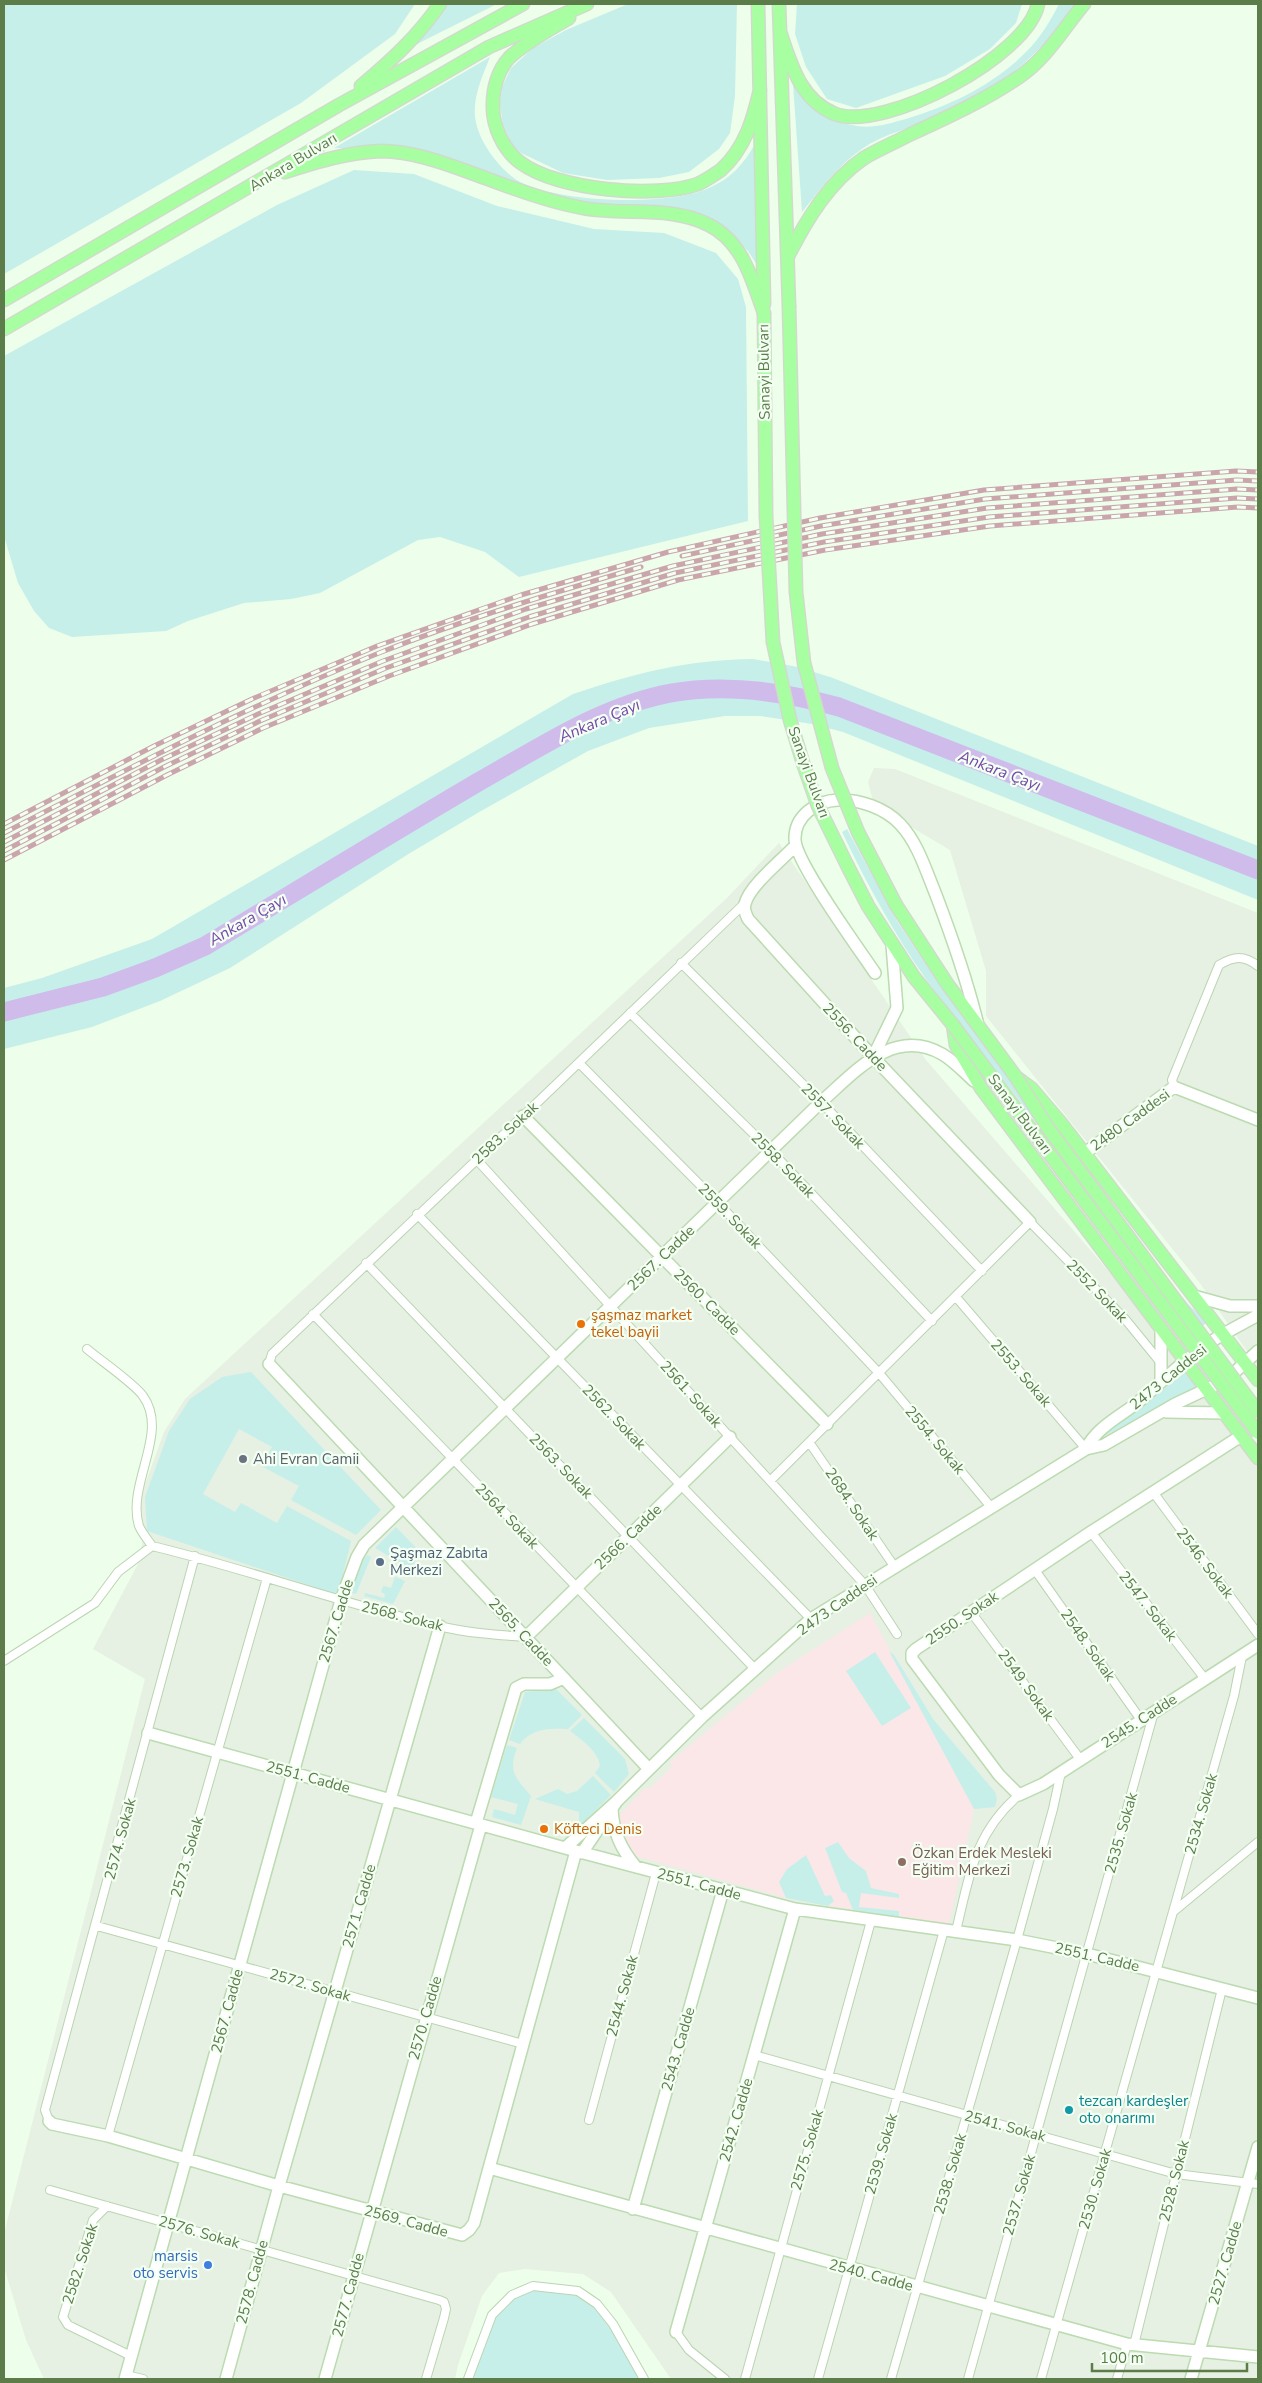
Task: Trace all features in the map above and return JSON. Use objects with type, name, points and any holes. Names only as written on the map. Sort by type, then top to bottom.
[{"type":"main road","points":[[339,105],[397,56],[423,29],[440,4]]},
{"type":"main road","name":"Ankara Bulvarı","points":[[4,300],[339,105],[523,4]]},
{"type":"main road","name":"Ankara Bulvarı","points":[[4,329],[489,47],[587,4]]},
{"type":"main road","points":[[592,4],[521,48],[499,72],[493,93],[494,121],[502,142],[520,163],[547,177],[574,185],[625,190],[665,190],[699,184],[721,169],[744,141],[750,130],[760,90]]},
{"type":"main road","name":"Sanayi Bulvarı","points":[[758,4],[766,525],[773,642],[790,720],[818,806],[868,906],[914,977],[953,1026],[1258,1433]]},
{"type":"main road","name":"Sanayi Bulvarı","points":[[779,4],[796,572],[804,663],[822,735],[844,799],[876,870],[896,905],[948,985],[1016,1078],[1048,1128],[1258,1412]]},
{"type":"main road","points":[[780,32],[795,77],[811,97],[836,114],[854,116],[876,114],[915,102],[962,81],[1006,49],[1021,34],[1037,10],[1038,4]]},
{"type":"main road","points":[[788,256],[804,225],[821,199],[845,174],[864,158],[979,102],[1020,76],[1050,48],[1084,4]]},
{"type":"main road","points":[[268,177],[328,159],[360,152],[384,151],[427,158],[538,196],[578,207],[601,211],[670,212],[709,225],[731,242],[746,262],[764,312]]},
{"type":"main road","points":[[953,1026],[956,1045],[981,1088],[1158,1327],[1258,1458]]},
{"type":"main road","points":[[1016,1078],[1039,1096],[1085,1153],[1258,1380]]},
{"type":"main road","points":[[1158,1327],[1175,1328],[1186,1321],[1192,1312],[1192,1294]]},
{"type":"main road","points":[[1242,1436],[1240,1427],[1242,1421],[1250,1412],[1258,1407]]},
{"type":"street","points":[[875,973],[808,870],[796,845],[797,826],[804,814],[811,808],[836,800],[849,800],[869,805],[891,816],[900,824],[917,850],[968,986],[978,1025]]},
{"type":"street","points":[[745,903],[760,882],[796,845]]},
{"type":"street","name":"2583. Sokak","points":[[269,1364],[272,1354],[313,1314],[745,903]]},
{"type":"street","name":"2556. Cadde","points":[[745,903],[744,910],[754,928],[1030,1222]]},
{"type":"street","points":[[873,1056],[897,1008],[892,945]]},
{"type":"street","points":[[1174,1087],[1172,1080],[1219,965],[1233,957],[1241,957],[1247,958],[1258,966]]},
{"type":"street","name":"2557. Sokak","points":[[681,963],[821,1102],[982,1271]]},
{"type":"street","name":"2558. Sokak","points":[[630,1012],[771,1151],[932,1321]]},
{"type":"street","points":[[873,1056],[892,1049],[910,1046],[933,1050],[958,1065],[981,1088]]},
{"type":"street","name":"2567. Cadde","points":[[125,2377],[341,1600],[357,1556],[364,1545],[821,1102],[873,1056]]},
{"type":"street","name":"2559. Sokak","points":[[579,1063],[718,1202],[880,1373]]},
{"type":"street","name":"2480 Caddesi","points":[[1085,1153],[1174,1087],[1258,1120]]},
{"type":"street","name":"2560. Cadde","points":[[523,1116],[827,1424]]},
{"type":"street","name":"2561. Sokak","points":[[477,1160],[865,1584],[898,1634]]},
{"type":"street","name":"2562. Sokak","points":[[417,1214],[811,1619]]},
{"type":"street","points":[[770,1480],[880,1373],[1030,1222]]},
{"type":"street","name":"2552 Sokak","points":[[1030,1222],[1126,1319],[1161,1363]]},
{"type":"street","name":"2563. Sokak","points":[[366,1263],[755,1669]]},
{"type":"street","points":[[1192,1294],[1230,1306],[1258,1306]]},
{"type":"street","name":"2553. Sokak","points":[[956,1297],[1086,1449]]},
{"type":"street","name":"2564. Sokak","points":[[313,1314],[702,1718]]},
{"type":"street","name":"2473 Caddesi","points":[[1086,1449],[1098,1432],[1161,1382],[1184,1361],[1258,1315]]},
{"type":"street","points":[[1158,1327],[1161,1382]]},
{"type":"street","points":[[4,1661],[95,1603],[118,1572],[152,1546],[140,1527],[136,1497],[151,1440],[151,1412],[143,1395],[87,1349]]},
{"type":"street","name":"2473 Caddesi","points":[[614,1805],[649,1768],[811,1619],[1086,1449],[1104,1445],[1162,1412],[1226,1380],[1246,1364],[1258,1351]]},
{"type":"street","name":"2565. Cadde","points":[[269,1364],[649,1768]]},
{"type":"street","name":"2554. Sokak","points":[[880,1373],[991,1507]]},
{"type":"street","points":[[1162,1412],[1223,1413]]},
{"type":"street","name":"2550. Sokak","points":[[1019,1795],[999,1775],[912,1659],[912,1653],[1091,1532],[1242,1436]]},
{"type":"street","name":"2566. Cadde","points":[[526,1638],[730,1437]]},
{"type":"street","name":"2684. Sokak","points":[[809,1442],[894,1566]]},
{"type":"street","name":"2546. Sokak","points":[[1153,1492],[1258,1634]]},
{"type":"street","name":"2547. Sokak","points":[[1091,1532],[1205,1679]]},
{"type":"street","name":"2568. Sokak","points":[[152,1546],[195,1556],[341,1600],[440,1626],[526,1638]]},
{"type":"street","name":"2574. Sokak","points":[[49,2120],[46,2110],[195,1556]]},
{"type":"street","name":"2548. Sokak","points":[[1034,1570],[1141,1720]]},
{"type":"street","name":"2573. Sokak","points":[[108,2136],[267,1578]]},
{"type":"street","name":"2549. Sokak","points":[[972,1612],[1080,1759]]},
{"type":"street","name":"2571. Cadde","points":[[279,2186],[440,1626]]},
{"type":"street","name":"2545. Cadde","points":[[1019,1795],[1028,1792],[1061,1772],[1258,1645]]},
{"type":"street","name":"2534. Sokak","points":[[1156,1971],[1234,1696],[1242,1656]]},
{"type":"street","name":"2570. Cadde","points":[[372,2211],[516,1688],[524,1684],[550,1684],[564,1678]]},
{"type":"street","name":"2535. Sokak","points":[[1087,1954],[1154,1712]]},
{"type":"street","name":"2551. Cadde","points":[[148,1733],[575,1851],[795,1909],[1017,1940],[1087,1954],[1258,1998]]},
{"type":"street","name":"2538. Sokak","points":[[891,2379],[1017,1940],[1053,1809],[1061,1772]]},
{"type":"street","points":[[950,1930],[977,1849],[1000,1812],[1019,1795]]},
{"type":"street","points":[[575,1851],[614,1805]]},
{"type":"street","points":[[575,1851],[614,1805]]},
{"type":"street","points":[[614,1805],[614,1831],[636,1867]]},
{"type":"street","points":[[1173,1913],[1258,1842]]},
{"type":"street","name":"2569. Cadde","points":[[49,2120],[52,2124],[108,2136],[279,2186],[462,2235],[474,2223],[575,1851]]},
{"type":"street","name":"2544. Sokak","points":[[588,2120],[656,1873]]},
{"type":"street","name":"2543. Cadde","points":[[633,2209],[723,1890]]},
{"type":"street","name":"2542. Cadde","points":[[676,2332],[795,1909]]},
{"type":"street","name":"2575. Sokak","points":[[744,2379],[872,1921]]},
{"type":"street","name":"2572. Sokak","points":[[97,1926],[523,2044]]},
{"type":"street","name":"2539. Sokak","points":[[818,2379],[898,2095],[950,1930]]},
{"type":"street","name":"2537. Sokak","points":[[968,2379],[1087,1954]]},
{"type":"street","name":"2530. Sokak","points":[[1041,2379],[1156,1971]]},
{"type":"street","name":"2528. Sokak","points":[[1117,2379],[1131,2344],[1222,1989]]},
{"type":"street","name":"2541. Sokak","points":[[754,2055],[1176,2174],[1253,2184]]},
{"type":"street","name":"2527. Cadde","points":[[1191,2379],[1253,2184],[1258,2148]]},
{"type":"street","name":"2540. Cadde","points":[[489,2168],[918,2288],[1131,2344],[1258,2357]]},
{"type":"street","name":"2578. Cadde","points":[[226,2379],[279,2186]]},
{"type":"street","name":"2576. Sokak","points":[[50,2190],[444,2302],[446,2309],[444,2318],[426,2379]]},
{"type":"street","name":"2582. Sokak","points":[[107,2206],[93,2220],[63,2317],[68,2325],[131,2356]]},
{"type":"street","name":"2577. Cadde","points":[[325,2379],[372,2211]]},
{"type":"street","points":[[468,2379],[492,2315],[512,2295],[533,2286],[578,2291],[597,2304],[614,2324],[644,2379]]},
{"type":"street","points":[[676,2332],[688,2350],[725,2379]]},
{"type":"street","points":[[125,2377],[143,2379]]},
{"type":"shaded area","points":[[4,4],[415,4],[395,34],[301,103],[4,274]]},
{"type":"shaded area","points":[[437,4],[497,4],[405,50]]},
{"type":"shaded area","points":[[628,4],[737,4],[735,96],[730,133],[719,149],[689,172],[659,178],[607,180],[563,173],[521,153],[512,145],[503,125],[500,105],[502,87],[511,68],[533,48],[566,30]]},
{"type":"shaded area","points":[[797,4],[1022,4],[1016,23],[990,49],[945,76],[856,108],[827,99],[806,67],[795,34]]},
{"type":"shaded area","points":[[1059,4],[1079,4],[1025,63],[986,92],[926,122],[879,139],[853,155],[837,170],[802,212],[793,84],[805,100],[820,112],[847,124],[869,127],[906,119],[955,100],[1001,74],[1032,46],[1045,29]]},
{"type":"shaded area","points":[[490,57],[479,86],[476,101],[475,116],[477,125],[484,143],[501,167],[515,179],[532,187],[555,193],[611,200],[667,198],[691,194],[709,188],[724,180],[741,164],[755,144],[760,263],[757,265],[748,251],[727,232],[710,221],[598,208],[385,149],[334,148]]},
{"type":"shaded area","points":[[354,170],[414,174],[497,206],[594,229],[664,233],[716,253],[738,279],[746,307],[748,521],[519,577],[485,552],[440,537],[418,540],[320,593],[291,599],[244,603],[188,621],[166,631],[72,637],[49,628],[34,611],[18,583],[4,536],[4,356],[277,205]]},
{"type":"shaded area","points":[[753,659],[798,667],[833,678],[1258,846],[1258,900],[843,732],[812,724],[760,716],[725,716],[649,728],[588,751],[410,853],[230,968],[160,1001],[92,1027],[4,1049],[4,988],[42,978],[152,939],[573,694],[661,669],[705,662]]},
{"type":"shaded area","points":[[874,768],[895,769],[1258,913],[1258,1367],[1199,1282],[986,1016],[986,971],[950,850],[874,805],[868,782]]},
{"type":"shaded area","points":[[847,829],[897,921],[935,978],[1162,1274],[1190,1306],[1208,1322],[1191,1334],[1161,1285],[928,982],[892,927],[871,890],[842,832]]},
{"type":"shaded area","points":[[779,843],[926,1060],[1258,1444],[1258,2379],[671,2379],[611,2292],[583,2274],[525,2269],[499,2273],[482,2296],[455,2379],[44,2379],[26,2340],[4,2267],[4,2234],[145,1679],[93,1649],[138,1564],[142,1544],[140,1498],[164,1432],[185,1399],[727,898]]},
{"type":"shaded area","points":[[251,1372],[381,1510],[356,1535],[291,1500],[299,1486],[261,1466],[272,1447],[239,1429],[203,1494],[235,1512],[241,1503],[277,1523],[287,1506],[351,1541],[338,1595],[147,1531],[145,1497],[169,1431],[190,1399],[222,1377]]},
{"type":"shaded area","points":[[1185,1373],[1196,1387],[1097,1440]]},
{"type":"shaded area","points":[[396,1527],[420,1552],[408,1575],[397,1561],[375,1548]]},
{"type":"shaded area","points":[[368,1555],[371,1557],[356,1594],[352,1593],[361,1561]]},
{"type":"shaded area","points":[[395,1577],[405,1581],[393,1604],[364,1596],[365,1593],[384,1598],[385,1594],[381,1592],[383,1586],[391,1588]]},
{"type":"shaded area","points":[[870,1613],[974,1809],[949,1924],[786,1898],[635,1856],[616,1819],[645,1788],[649,1789],[672,1767],[670,1762],[778,1672]]},
{"type":"shaded area","points":[[889,1651],[894,1655],[933,1719],[995,1792],[997,1799],[995,1807],[974,1809]]},
{"type":"shaded area","points":[[875,1652],[911,1708],[882,1726],[846,1671]]},
{"type":"shaded area","points":[[556,1689],[582,1715],[568,1729],[542,1730],[530,1735],[520,1744],[509,1740],[525,1692]]},
{"type":"shaded area","points":[[584,1718],[625,1759],[629,1774],[614,1792],[595,1773],[600,1766],[593,1751],[570,1731]]},
{"type":"shaded area","points":[[507,1745],[517,1748],[513,1769],[517,1779],[531,1796],[521,1825],[492,1817],[494,1809],[515,1815],[518,1804],[491,1797]]},
{"type":"shaded area","points":[[593,1776],[611,1795],[579,1827],[579,1812],[535,1799],[558,1789],[567,1794],[577,1791]]},
{"type":"shaded area","points":[[838,1842],[849,1858],[866,1871],[871,1888],[899,1894],[899,1898],[861,1893],[859,1907],[899,1911],[899,1917],[853,1910],[846,1893],[842,1892],[825,1848]]},
{"type":"shaded area","points":[[806,1855],[825,1896],[831,1895],[834,1901],[828,1906],[786,1898],[779,1882],[787,1869]]},
{"type":"shaded area","points":[[533,2286],[578,2291],[597,2304],[644,2379],[468,2379],[492,2315],[512,2295]]},
{"type":"waterway","name":"Ankara Çayı","points":[[4,1012],[103,987],[155,968],[205,946],[446,801],[572,729],[620,707],[645,699],[692,690],[735,689],[777,693],[839,707],[1258,870]]},
{"type":"railway","points":[[4,824],[154,746],[252,699],[377,646],[521,595],[668,552],[820,518],[984,490],[1236,471],[1258,472]]},
{"type":"railway","points":[[682,556],[821,526],[985,499],[1237,480],[1258,481]]},
{"type":"railway","points":[[4,842],[161,760],[258,714],[383,661],[526,609],[673,566],[822,534],[987,508],[1237,489],[1258,490]]},
{"type":"railway","points":[[4,851],[164,767],[260,721],[386,668],[529,617],[675,573],[824,542],[989,517],[1237,498],[1258,499]]},
{"type":"railway","points":[[4,860],[167,775],[263,728],[389,676],[532,624],[678,580],[825,550],[990,526],[1238,507],[1258,508]]},
{"type":"railway","points":[[4,833],[189,738],[331,673],[379,653],[476,618],[641,567]]},
{"type":"place","name":"şaşmaz market tekel bayii","points":[[581,1324]]},
{"type":"place","name":"Ahi Evran Camii","points":[[243,1459]]},
{"type":"place","name":"Şaşmaz Zabıta Merkezi","points":[[380,1562]]},
{"type":"place","name":"Köfteci Denis","points":[[544,1829]]},
{"type":"place","name":"Özkan Erdek Mesleki Eğitim Merkezi","points":[[902,1862]]},
{"type":"place","name":"tezcan kardeşler oto onarımı","points":[[1069,2110]]},
{"type":"place","name":"marsis oto servis","points":[[208,2265]]}]
